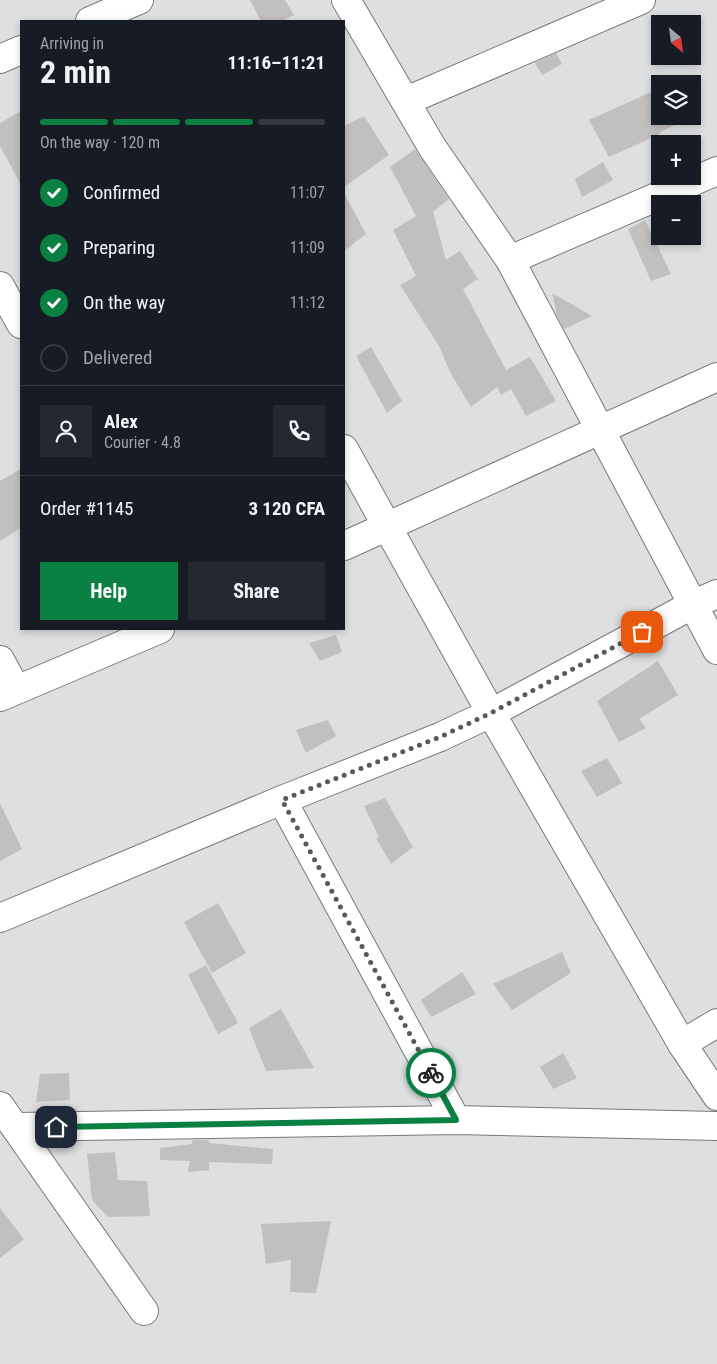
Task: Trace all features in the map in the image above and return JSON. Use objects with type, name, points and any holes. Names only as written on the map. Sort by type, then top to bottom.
[{"type":"street","points":[[96,15],[139,0]]},
{"type":"street","points":[[346,0],[432,147],[510,260],[717,650]]},
{"type":"street","points":[[406,101],[641,0]]},
{"type":"street","points":[[0,59],[20,50]]},
{"type":"street","points":[[510,260],[717,171]]},
{"type":"street","points":[[0,286],[20,322]]},
{"type":"street","points":[[345,546],[717,377]]},
{"type":"street","points":[[345,451],[491,713],[682,1044],[717,1096]]},
{"type":"street","points":[[0,918],[282,800],[440,737],[491,713],[692,605],[717,594]]},
{"type":"street","points":[[0,660],[8,693],[158,630]]},
{"type":"street","points":[[282,800],[456,1120]]},
{"type":"street","points":[[682,1044],[717,1023]]},
{"type":"street","points":[[8,1117],[456,1120],[717,1126]]},
{"type":"street","points":[[8,1117],[144,1311]]},
{"type":"building","points":[[250,0],[285,0],[294,15],[284,20],[260,20]]},
{"type":"building","points":[[556,53],[562,64],[542,75],[535,63]]},
{"type":"building","points":[[651,92],[651,125],[675,125],[660,132],[660,134],[651,135],[651,138],[609,157],[589,120]]},
{"type":"building","points":[[20,112],[20,183],[0,146],[0,123]]},
{"type":"building","points":[[364,116],[389,155],[345,186],[345,126]]},
{"type":"building","points":[[415,149],[449,199],[433,212],[446,260],[460,251],[478,279],[463,289],[506,370],[530,357],[556,401],[526,416],[511,389],[501,395],[497,387],[471,407],[450,372],[439,346],[400,285],[416,276],[393,230],[416,216],[390,167]]},
{"type":"building","points":[[603,162],[613,180],[582,197],[575,179]]},
{"type":"building","points":[[345,195],[366,234],[345,250]]},
{"type":"building","points":[[645,220],[651,232],[651,245],[657,245],[671,274],[651,281],[628,229]]},
{"type":"building","points":[[552,293],[592,316],[564,329],[555,311]]},
{"type":"building","points":[[371,347],[402,401],[387,413],[356,356]]},
{"type":"building","points":[[20,470],[20,529],[0,541],[0,481]]},
{"type":"building","points":[[336,635],[342,652],[320,661],[309,643]]},
{"type":"building","points":[[658,661],[678,695],[639,719],[646,728],[619,742],[597,701]]},
{"type":"building","points":[[328,720],[336,736],[306,753],[296,730]]},
{"type":"building","points":[[607,758],[622,783],[597,797],[581,771]]},
{"type":"building","points":[[385,798],[413,847],[391,864],[376,838],[379,837],[364,806]]},
{"type":"building","points":[[0,803],[22,849],[0,861]]},
{"type":"building","points":[[218,903],[246,953],[212,973],[184,922]]},
{"type":"building","points":[[562,952],[571,973],[512,1010],[493,984]]},
{"type":"building","points":[[206,965],[238,1023],[218,1034],[188,975]]},
{"type":"building","points":[[462,972],[476,994],[431,1017],[421,1000]]},
{"type":"building","points":[[281,1009],[314,1068],[266,1071],[249,1028]]},
{"type":"building","points":[[563,1053],[577,1078],[553,1089],[540,1067]]},
{"type":"building","points":[[69,1073],[70,1100],[36,1102],[40,1074]]},
{"type":"building","points":[[193,1140],[209,1140],[209,1143],[273,1149],[272,1164],[209,1162],[209,1170],[188,1172],[190,1161],[160,1160],[160,1148],[192,1144]]},
{"type":"building","points":[[115,1152],[118,1180],[147,1181],[150,1216],[108,1217],[92,1200],[87,1154]]},
{"type":"building","points":[[0,1208],[24,1239],[0,1258]]},
{"type":"building","points":[[331,1221],[316,1293],[290,1292],[291,1260],[266,1264],[261,1224]]},
{"type":"way so far","points":[[431,1073],[282,800],[440,737],[491,713],[642,632]]},
{"type":"route","points":[[56,1127],[456,1120],[431,1073]]}]
